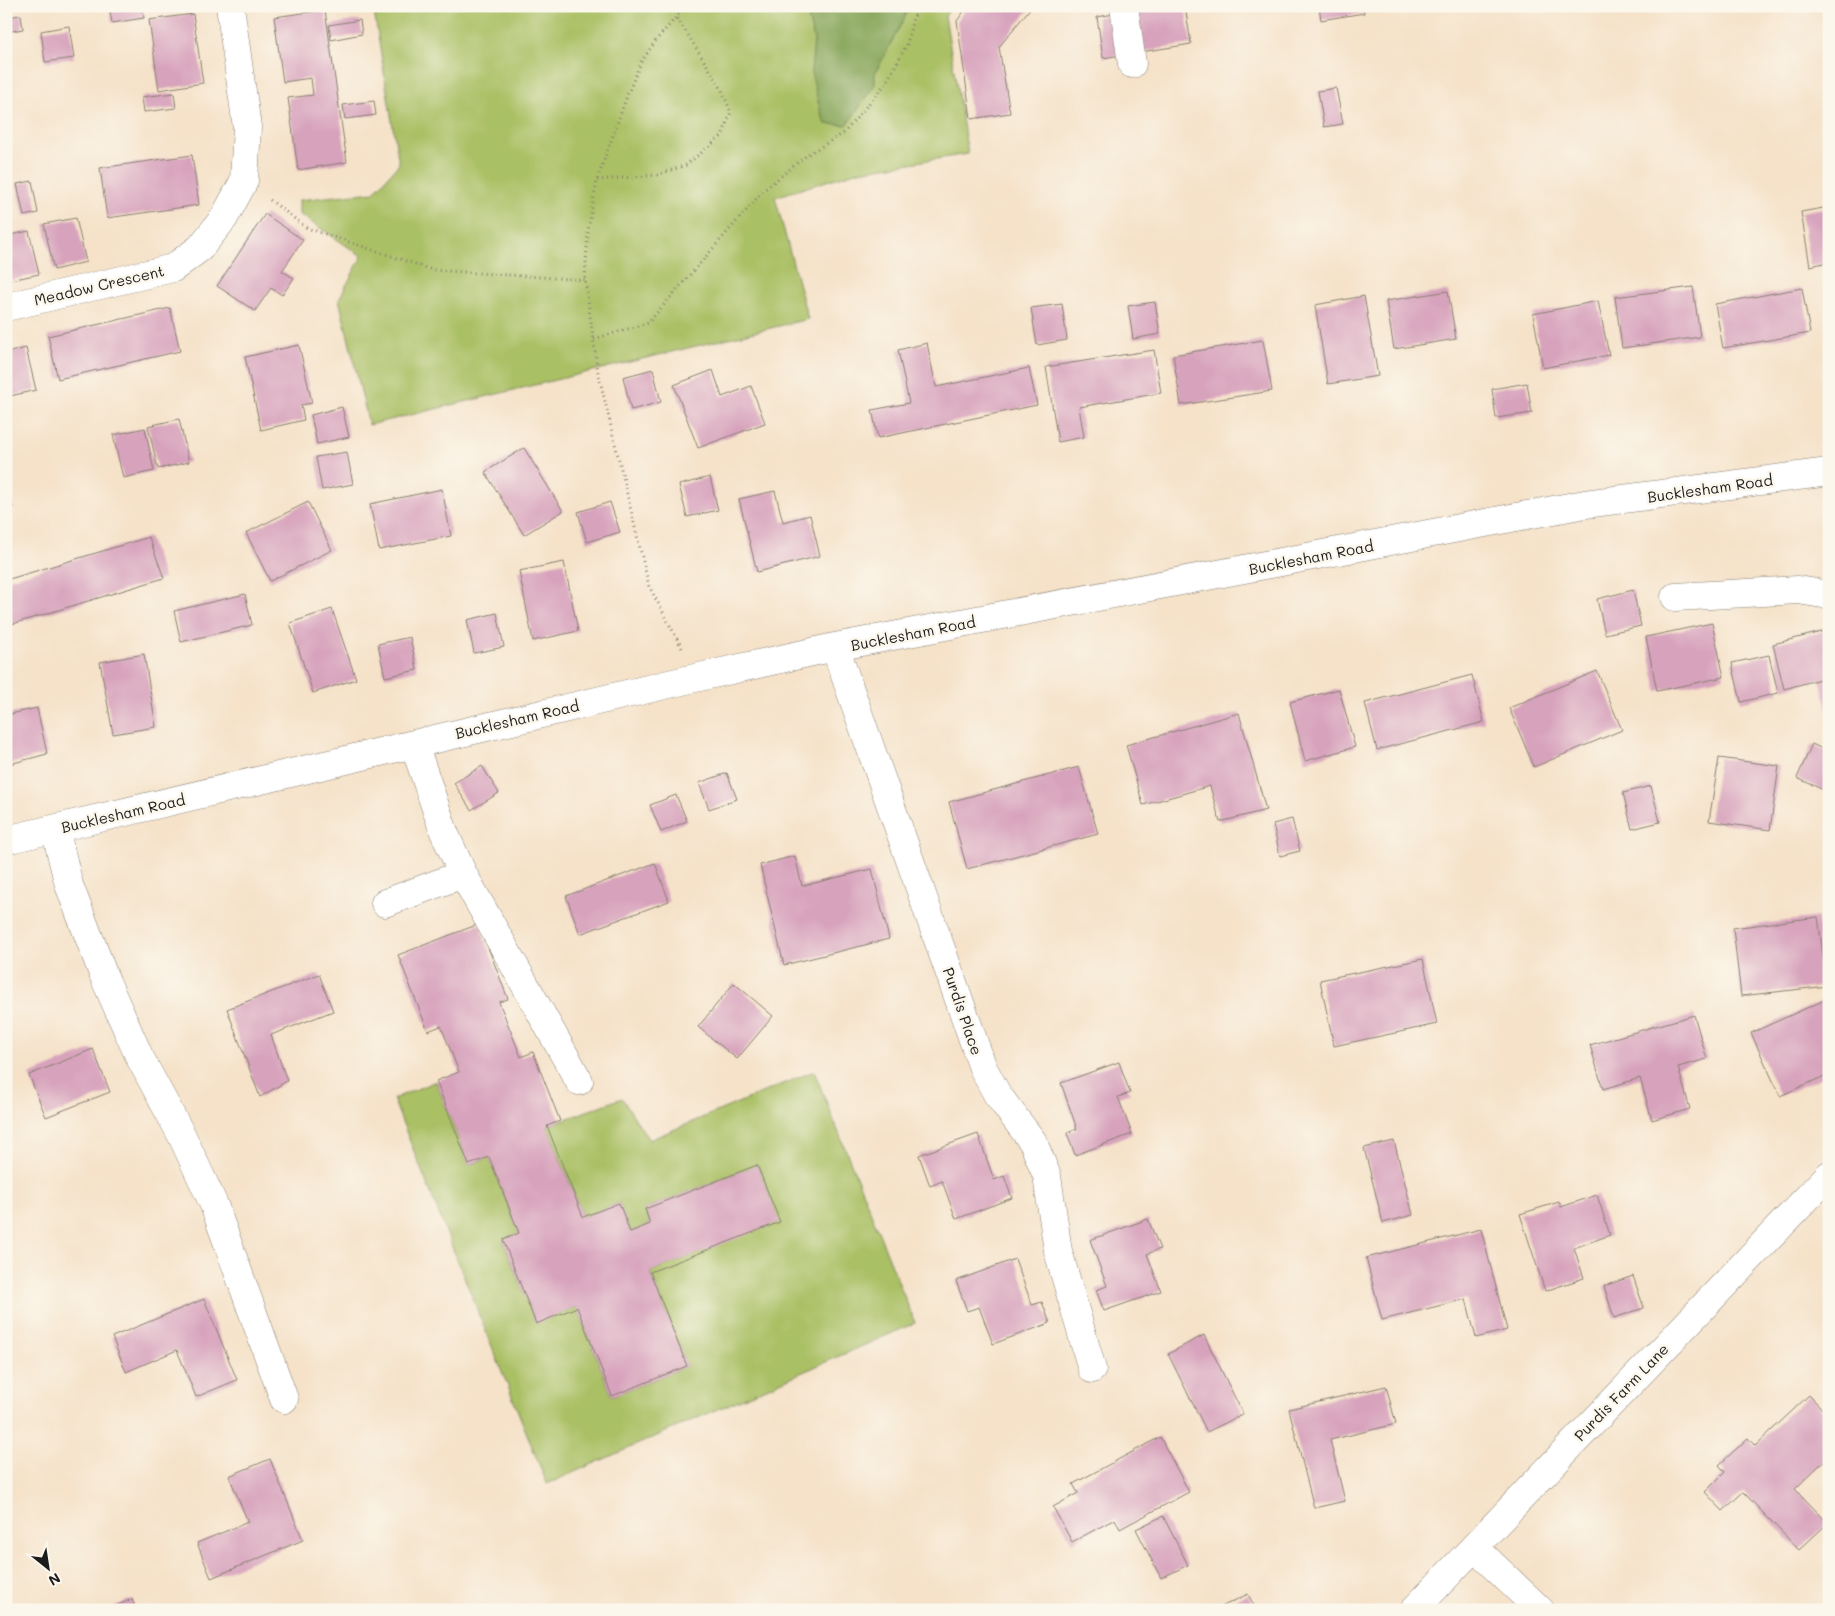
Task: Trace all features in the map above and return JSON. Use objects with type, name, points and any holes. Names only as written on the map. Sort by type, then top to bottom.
[{"type":"street","name":"Meadow Crescent","points":[[6,307],[173,268],[200,248],[224,218],[244,181],[247,127],[230,6]]},
{"type":"street","points":[[1124,6],[1132,64]]},
{"type":"street","name":"Bucklesham Road","points":[[6,840],[686,680],[835,648],[1585,504],[1829,472]]},
{"type":"street","points":[[1675,597],[1798,590],[1829,595]]},
{"type":"street","name":"Purdis Place","points":[[835,648],[982,1068],[996,1094],[1033,1142],[1047,1176],[1058,1251],[1092,1369]]},
{"type":"street","points":[[414,744],[444,832],[463,874],[579,1081]]},
{"type":"street","points":[[54,829],[69,885],[105,979],[139,1056],[182,1136],[214,1204],[284,1399]]},
{"type":"street","points":[[385,903],[463,874]]},
{"type":"street","name":"Purdis Farm Lane","points":[[1414,1610],[1829,1175]]},
{"type":"street","points":[[1474,1546],[1540,1610]]},
{"type":"path","points":[[686,6],[657,39],[641,62],[628,93],[597,180],[588,231],[586,280],[598,372],[649,586],[682,647],[686,680]]},
{"type":"path","points":[[594,339],[648,323],[764,190],[807,155],[844,133],[886,83],[907,44],[913,18],[922,6]]},
{"type":"path","points":[[597,180],[657,175],[686,165],[722,136],[731,112],[721,88],[676,16]]},
{"type":"path","points":[[244,181],[307,228],[432,270],[586,280]]},
{"type":"green space","points":[[373,6],[952,6],[945,16],[968,154],[859,171],[775,197],[808,319],[369,425],[339,299],[362,256],[299,214],[299,200],[374,192],[399,164]]},
{"type":"green space","points":[[805,6],[908,6],[905,17],[875,73],[875,84],[847,125],[826,124],[821,113],[811,72],[814,40]]},
{"type":"green space","points":[[814,1071],[915,1323],[547,1484],[393,1099],[436,1081],[469,1165],[489,1157],[519,1233],[503,1240],[536,1323],[577,1307],[612,1396],[687,1366],[650,1272],[779,1221],[757,1165],[645,1209],[650,1224],[630,1232],[619,1203],[583,1217],[547,1126],[622,1098],[649,1140]]},
{"type":"building","points":[[109,6],[142,6],[144,18],[112,23]]},
{"type":"building","points":[[968,6],[1032,6],[999,47],[1010,113],[971,119],[957,21]]},
{"type":"building","points":[[1159,6],[1185,6],[1191,44],[1103,58],[1097,17]]},
{"type":"building","points":[[1319,6],[1363,6],[1364,13],[1321,20]]},
{"type":"building","points":[[325,10],[347,162],[298,170],[288,98],[313,95],[311,78],[283,82],[274,17]]},
{"type":"building","points":[[193,14],[203,83],[159,90],[149,20]]},
{"type":"building","points":[[21,15],[23,29],[6,32],[6,17]]},
{"type":"building","points":[[360,20],[362,34],[331,40],[329,25]]},
{"type":"building","points":[[69,26],[74,58],[45,62],[41,31]]},
{"type":"building","points":[[1336,88],[1343,124],[1324,127],[1318,91]]},
{"type":"building","points":[[174,93],[176,108],[144,112],[142,97]]},
{"type":"building","points":[[374,101],[376,115],[345,119],[343,105]]},
{"type":"building","points":[[192,155],[199,205],[107,218],[100,168]]},
{"type":"building","points":[[32,181],[38,213],[24,216],[17,184]]},
{"type":"building","points":[[1829,207],[1829,262],[1810,266],[1801,212]]},
{"type":"building","points":[[265,214],[303,240],[282,271],[294,278],[282,295],[271,288],[255,311],[217,286]]},
{"type":"building","points":[[76,218],[86,262],[54,270],[44,224]]},
{"type":"building","points":[[29,231],[39,274],[6,281],[6,236]]},
{"type":"building","points":[[1693,287],[1700,337],[1622,348],[1615,297]]},
{"type":"building","points":[[1802,288],[1810,333],[1723,348],[1715,304]]},
{"type":"building","points":[[1448,291],[1456,339],[1394,349],[1386,301]]},
{"type":"building","points":[[1364,296],[1378,376],[1328,384],[1315,305]]},
{"type":"building","points":[[1598,301],[1609,355],[1543,368],[1533,314]]},
{"type":"building","points":[[1155,302],[1160,334],[1133,339],[1128,306]]},
{"type":"building","points":[[1062,304],[1067,340],[1037,345],[1031,308]]},
{"type":"building","points":[[170,308],[180,351],[58,379],[48,336]]},
{"type":"building","points":[[1263,340],[1272,391],[1181,405],[1173,355]]},
{"type":"building","points":[[927,343],[936,387],[1029,368],[1037,405],[878,438],[872,410],[909,403],[898,350]]},
{"type":"building","points":[[299,345],[312,403],[301,405],[304,420],[261,430],[245,357]]},
{"type":"building","points":[[26,348],[36,390],[6,397],[6,353]]},
{"type":"building","points":[[1154,350],[1161,393],[1079,407],[1084,437],[1058,442],[1046,367]]},
{"type":"building","points":[[653,369],[661,402],[631,410],[623,377]]},
{"type":"building","points":[[713,370],[722,397],[751,386],[765,423],[698,448],[674,385]]},
{"type":"building","points":[[1527,383],[1532,413],[1496,418],[1492,389]]},
{"type":"building","points":[[342,407],[349,437],[317,444],[311,415]]},
{"type":"building","points":[[179,419],[189,462],[158,469],[148,426]]},
{"type":"building","points":[[145,428],[154,471],[123,478],[113,435]]},
{"type":"building","points":[[524,448],[563,511],[524,535],[485,472]]},
{"type":"building","points":[[347,452],[353,484],[322,490],[316,457]]},
{"type":"building","points":[[710,477],[718,510],[687,517],[679,485]]},
{"type":"building","points":[[6,483],[13,508],[6,509]]},
{"type":"building","points":[[442,489],[451,536],[379,550],[370,504]]},
{"type":"building","points":[[775,491],[783,522],[810,515],[820,556],[757,572],[739,499]]},
{"type":"building","points":[[308,502],[332,550],[270,581],[246,533]]},
{"type":"building","points":[[610,502],[620,532],[587,542],[578,512]]},
{"type":"building","points":[[149,537],[164,578],[6,626],[6,580]]},
{"type":"building","points":[[564,562],[578,631],[533,641],[519,571]]},
{"type":"building","points":[[1633,590],[1641,626],[1605,634],[1597,599]]},
{"type":"building","points":[[245,594],[252,625],[181,642],[174,611]]},
{"type":"building","points":[[332,609],[356,679],[313,693],[290,623]]},
{"type":"building","points":[[497,613],[504,647],[474,653],[467,620]]},
{"type":"building","points":[[1712,623],[1724,677],[1657,691],[1646,637]]},
{"type":"building","points":[[1829,630],[1828,711],[1820,679],[1784,689],[1773,644]]},
{"type":"building","points":[[410,637],[417,670],[385,677],[378,644]]},
{"type":"building","points":[[144,654],[156,727],[113,734],[100,662]]},
{"type":"building","points":[[1769,655],[1778,693],[1741,702],[1732,663]]},
{"type":"building","points":[[1597,671],[1622,730],[1534,767],[1509,708]]},
{"type":"building","points":[[1472,675],[1484,722],[1377,750],[1365,703]]},
{"type":"building","points":[[1339,689],[1355,747],[1305,761],[1290,702]]},
{"type":"building","points":[[37,708],[47,754],[6,765],[6,715]]},
{"type":"building","points":[[1239,713],[1266,810],[1220,822],[1210,786],[1143,805],[1126,745]]},
{"type":"building","points":[[1812,744],[1829,752],[1828,792],[1797,778]]},
{"type":"building","points":[[1719,758],[1779,766],[1770,830],[1709,821]]},
{"type":"building","points":[[482,766],[499,793],[471,810],[454,783]]},
{"type":"building","points":[[1079,767],[1098,834],[967,869],[949,802]]},
{"type":"building","points":[[727,773],[737,799],[709,809],[699,783]]},
{"type":"building","points":[[1651,786],[1660,822],[1632,829],[1623,793]]},
{"type":"building","points":[[676,795],[687,821],[661,832],[650,805]]},
{"type":"building","points":[[1292,819],[1300,851],[1280,856],[1273,824]]},
{"type":"building","points":[[795,856],[802,886],[872,869],[889,939],[784,965],[760,865]]},
{"type":"building","points":[[655,863],[669,901],[580,934],[566,896]]},
{"type":"building","points":[[1818,917],[1827,986],[1741,996],[1733,928]]},
{"type":"building","points":[[479,924],[508,999],[499,1002],[521,1057],[533,1052],[560,1121],[547,1126],[583,1217],[619,1203],[630,1232],[650,1224],[645,1209],[757,1165],[780,1222],[650,1272],[687,1366],[612,1396],[577,1307],[536,1324],[503,1240],[519,1233],[489,1157],[469,1165],[436,1081],[459,1072],[441,1026],[428,1031],[398,955]]},
{"type":"building","points":[[1423,959],[1437,1024],[1334,1046],[1320,980]]},
{"type":"building","points":[[319,974],[333,1011],[271,1035],[287,1081],[260,1097],[227,1009]]},
{"type":"building","points":[[734,983],[773,1016],[737,1059],[698,1027]]},
{"type":"building","points":[[1829,998],[1829,1074],[1780,1096],[1751,1033]]},
{"type":"building","points":[[1694,1015],[1707,1059],[1678,1067],[1690,1109],[1652,1120],[1640,1078],[1603,1089],[1590,1045]]},
{"type":"building","points":[[93,1049],[110,1092],[46,1117],[29,1075]]},
{"type":"building","points":[[1119,1062],[1130,1093],[1118,1097],[1132,1134],[1075,1155],[1067,1133],[1077,1129],[1061,1083]]},
{"type":"building","points":[[978,1134],[994,1180],[1004,1176],[1012,1198],[956,1219],[942,1181],[930,1186],[919,1155]]},
{"type":"building","points":[[1394,1141],[1413,1215],[1383,1223],[1364,1148]]},
{"type":"building","points":[[1597,1195],[1610,1235],[1574,1248],[1584,1278],[1545,1291],[1520,1214],[1559,1202],[1561,1207]]},
{"type":"building","points":[[1148,1219],[1160,1249],[1147,1254],[1161,1291],[1104,1311],[1096,1290],[1107,1286],[1090,1240]]},
{"type":"building","points":[[1481,1229],[1507,1330],[1476,1338],[1466,1299],[1382,1320],[1366,1258]]},
{"type":"building","points":[[1015,1259],[1032,1305],[1042,1302],[1050,1323],[993,1344],[979,1307],[967,1311],[956,1281]]},
{"type":"building","points":[[1633,1276],[1644,1308],[1614,1318],[1604,1286]]},
{"type":"building","points":[[204,1299],[237,1380],[196,1397],[177,1350],[126,1372],[112,1337]]},
{"type":"building","points":[[1204,1335],[1243,1414],[1207,1432],[1168,1354]]},
{"type":"building","points":[[1386,1386],[1396,1424],[1330,1440],[1345,1501],[1314,1508],[1289,1409]]},
{"type":"building","points":[[1809,1395],[1829,1416],[1829,1456],[1795,1489],[1828,1523],[1799,1550],[1743,1492],[1723,1511],[1705,1492],[1725,1472],[1719,1465],[1748,1438],[1755,1446]]},
{"type":"building","points":[[1160,1437],[1189,1492],[1120,1529],[1115,1519],[1072,1542],[1053,1507],[1078,1493],[1073,1484]]},
{"type":"building","points":[[270,1459],[303,1540],[211,1578],[197,1543],[248,1522],[229,1476]]},
{"type":"building","points":[[1163,1516],[1188,1565],[1161,1578],[1136,1529]]},
{"type":"building","points":[[1248,1594],[1256,1610],[1215,1610]]},
{"type":"building","points":[[132,1599],[136,1610],[106,1610]]}]
